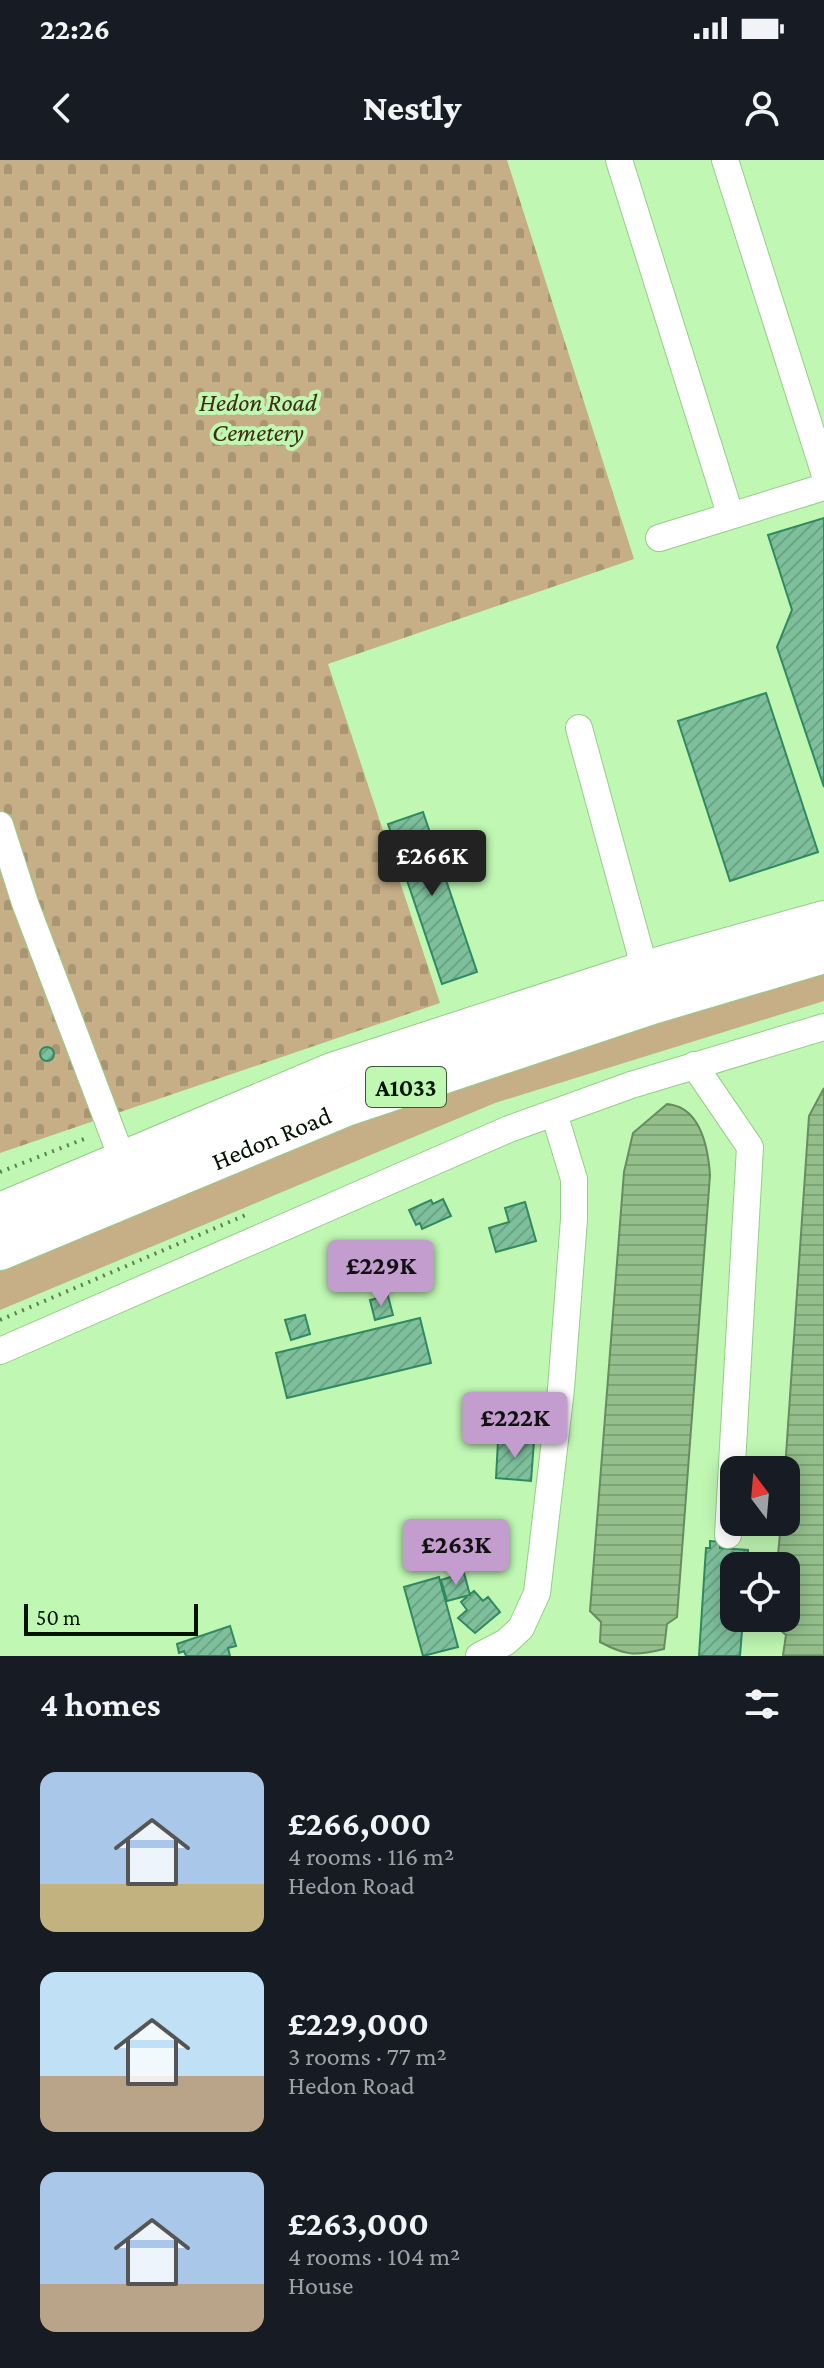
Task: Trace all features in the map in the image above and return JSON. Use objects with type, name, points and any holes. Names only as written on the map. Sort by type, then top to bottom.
[{"type":"highway","name":"Hedon Road","points":[[0,1212],[332,1072],[645,970],[824,920]]},
{"type":"highway","name":"Hedon Road","points":[[0,1251],[346,1107],[652,1005],[824,954]]},
{"type":"lane","points":[[619,160],[730,514]]},
{"type":"lane","points":[[725,160],[824,472]]},
{"type":"lane","points":[[659,538],[824,487]]},
{"type":"lane","points":[[579,728],[645,970]]},
{"type":"lane","points":[[0,825],[25,903],[123,1161]]},
{"type":"lane","points":[[0,1351],[429,1162],[554,1113],[694,1065],[824,1027]]},
{"type":"lane","points":[[694,1065],[750,1147],[732,1456]]},
{"type":"lane","points":[[479,1656],[506,1642],[521,1628],[537,1593],[561,1389],[574,1219],[574,1179],[554,1113]]},
{"type":"green space","name":"Hedon Road Cemetery","points":[[0,160],[507,160],[634,559],[328,664],[440,1003],[0,1153]]},
{"type":"green space","points":[[824,965],[824,1001],[495,1103],[0,1310],[0,1260],[348,1114]]},
{"type":"shaded area","points":[[824,1088],[824,1656],[786,1656],[783,1655],[786,1635],[782,1632],[800,1632],[800,1552],[778,1552],[780,1536],[800,1536],[800,1456],[786,1456],[809,1116]]},
{"type":"shaded area","points":[[667,1104],[688,1112],[695,1120],[704,1141],[710,1175],[677,1617],[667,1624],[664,1649],[631,1653],[600,1642],[601,1622],[590,1611],[624,1172],[633,1133]]},
{"type":"building","points":[[824,518],[824,787],[777,647],[792,610],[768,535]]},
{"type":"building","points":[[766,693],[818,852],[730,881],[678,721]]},
{"type":"building","points":[[423,812],[477,972],[442,984],[388,824]]},
{"type":"building","points":[[47,1047],[54,1054],[47,1061],[40,1054]]},
{"type":"building","points":[[443,1199],[451,1216],[422,1229],[420,1223],[416,1225],[409,1210],[431,1200],[433,1204]]},
{"type":"building","points":[[525,1202],[536,1241],[496,1252],[489,1228],[509,1222],[505,1208]]},
{"type":"building","points":[[388,1296],[393,1315],[375,1320],[370,1300]]},
{"type":"building","points":[[305,1315],[310,1334],[291,1340],[285,1320]]},
{"type":"building","points":[[420,1318],[431,1363],[287,1398],[276,1353]]},
{"type":"building","points":[[498,1441],[534,1441],[531,1481],[496,1478]]},
{"type":"building","points":[[710,1541],[720,1542],[720,1548],[748,1550],[720,1552],[720,1632],[742,1632],[740,1656],[699,1656],[706,1548],[710,1548]]},
{"type":"building","points":[[464,1573],[470,1595],[447,1601],[441,1580]]},
{"type":"building","points":[[439,1577],[458,1647],[423,1656],[404,1587]]},
{"type":"building","points":[[474,1591],[483,1601],[488,1597],[500,1612],[475,1633],[458,1618],[467,1610],[461,1602]]},
{"type":"building","points":[[230,1626],[236,1646],[228,1648],[230,1656],[186,1656],[184,1651],[179,1653],[177,1644]]}]
